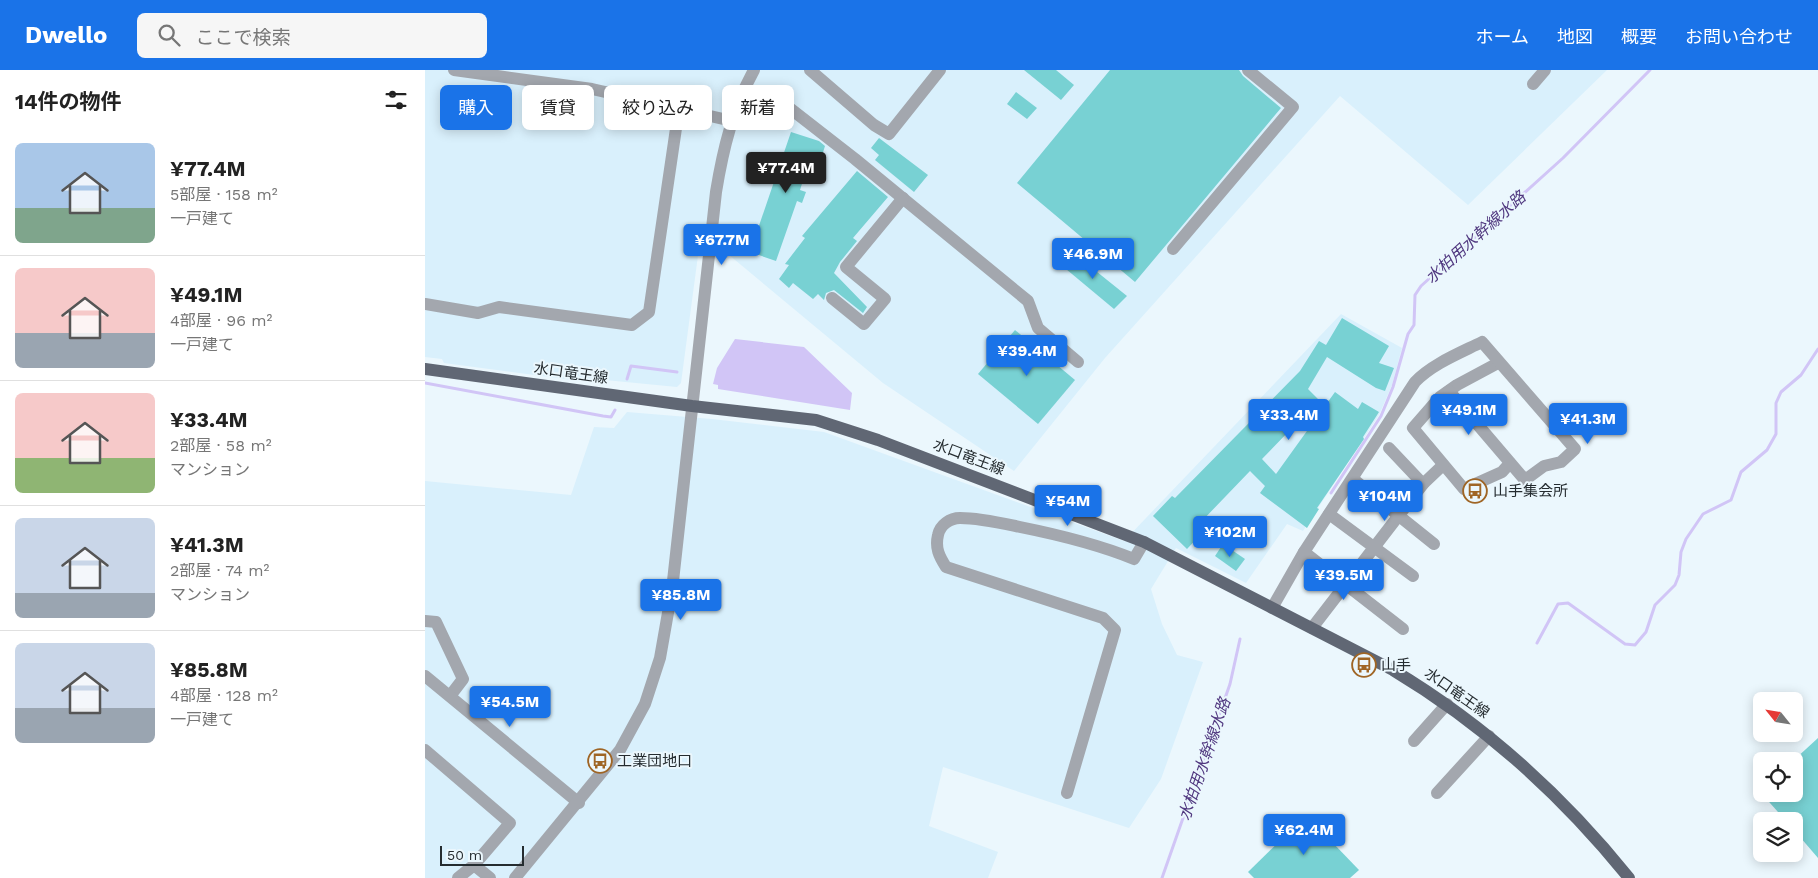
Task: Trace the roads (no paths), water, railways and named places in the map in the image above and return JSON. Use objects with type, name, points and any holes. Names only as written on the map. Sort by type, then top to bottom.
[{"type":"main road","name":"水口竜王線","points":[[425,369],[692,406],[816,420],[887,443],[1144,542],[1393,670],[1447,704],[1489,736],[1591,832],[1629,878]]},
{"type":"street","points":[[454,70],[604,91]]},
{"type":"street","points":[[746,85],[754,70]]},
{"type":"street","points":[[809,70],[874,125],[889,134],[940,70]]},
{"type":"street","points":[[1173,249],[1293,107],[1248,70]]},
{"type":"street","points":[[1533,84],[1545,70]]},
{"type":"street","points":[[794,112],[1028,301],[1038,328],[1079,362]]},
{"type":"street","points":[[425,304],[478,313],[499,307],[632,324],[649,312],[676,130]]},
{"type":"street","points":[[515,878],[579,803],[620,750],[636,723],[660,658],[672,590],[716,192],[723,152],[729,130]]},
{"type":"street","points":[[832,298],[864,324],[885,299],[846,267],[903,198]]},
{"type":"street","points":[[1272,608],[1303,552],[1419,377],[1482,342],[1575,449],[1561,462],[1544,466],[1525,480],[1449,391]]},
{"type":"street","points":[[1498,362],[1440,397],[1413,428],[1464,489],[1502,472],[1510,463]]},
{"type":"street","points":[[1389,448],[1423,484]]},
{"type":"street","points":[[1312,628],[1423,484],[1443,465]]},
{"type":"street","points":[[1353,479],[1434,544]]},
{"type":"street","points":[[1329,514],[1413,576]]},
{"type":"street","points":[[1067,793],[1115,630],[1103,618],[946,566],[939,556],[936,544],[938,532],[947,521],[959,518],[1001,523],[1082,541],[1134,559],[1144,542]]},
{"type":"street","points":[[1303,552],[1403,629]]},
{"type":"street","points":[[425,621],[436,622],[463,679],[450,696]]},
{"type":"street","points":[[425,676],[579,803]]},
{"type":"street","points":[[1414,741],[1447,704]]},
{"type":"street","points":[[1437,793],[1489,736]]},
{"type":"street","points":[[425,750],[510,823],[475,865],[458,878]]},
{"type":"street","points":[[475,865],[490,878]]},
{"type":"waterway","name":"水柏用水幹線水路","points":[[1331,493],[1381,416],[1393,387],[1408,334],[1414,325],[1415,295],[1421,286],[1563,158],[1650,70]]},
{"type":"waterway","points":[[1537,643],[1558,604],[1568,603],[1625,644],[1635,645],[1646,632],[1655,605],[1675,585],[1679,575],[1681,552],[1686,539],[1703,514],[1731,500],[1741,472],[1767,450],[1776,434],[1776,403],[1781,392],[1801,375],[1818,349]]},
{"type":"waterway","points":[[627,379],[631,366],[677,372]]},
{"type":"waterway","points":[[425,383],[603,416],[611,417],[615,410]]},
{"type":"waterway","name":"水柏用水幹線水路","points":[[1162,878],[1230,684],[1240,639]]},
{"type":"place","name":"山手集会所","points":[[1475,491]]},
{"type":"place","name":"山手","points":[[1364,665]]},
{"type":"place","name":"工業団地口","points":[[600,761]]}]
